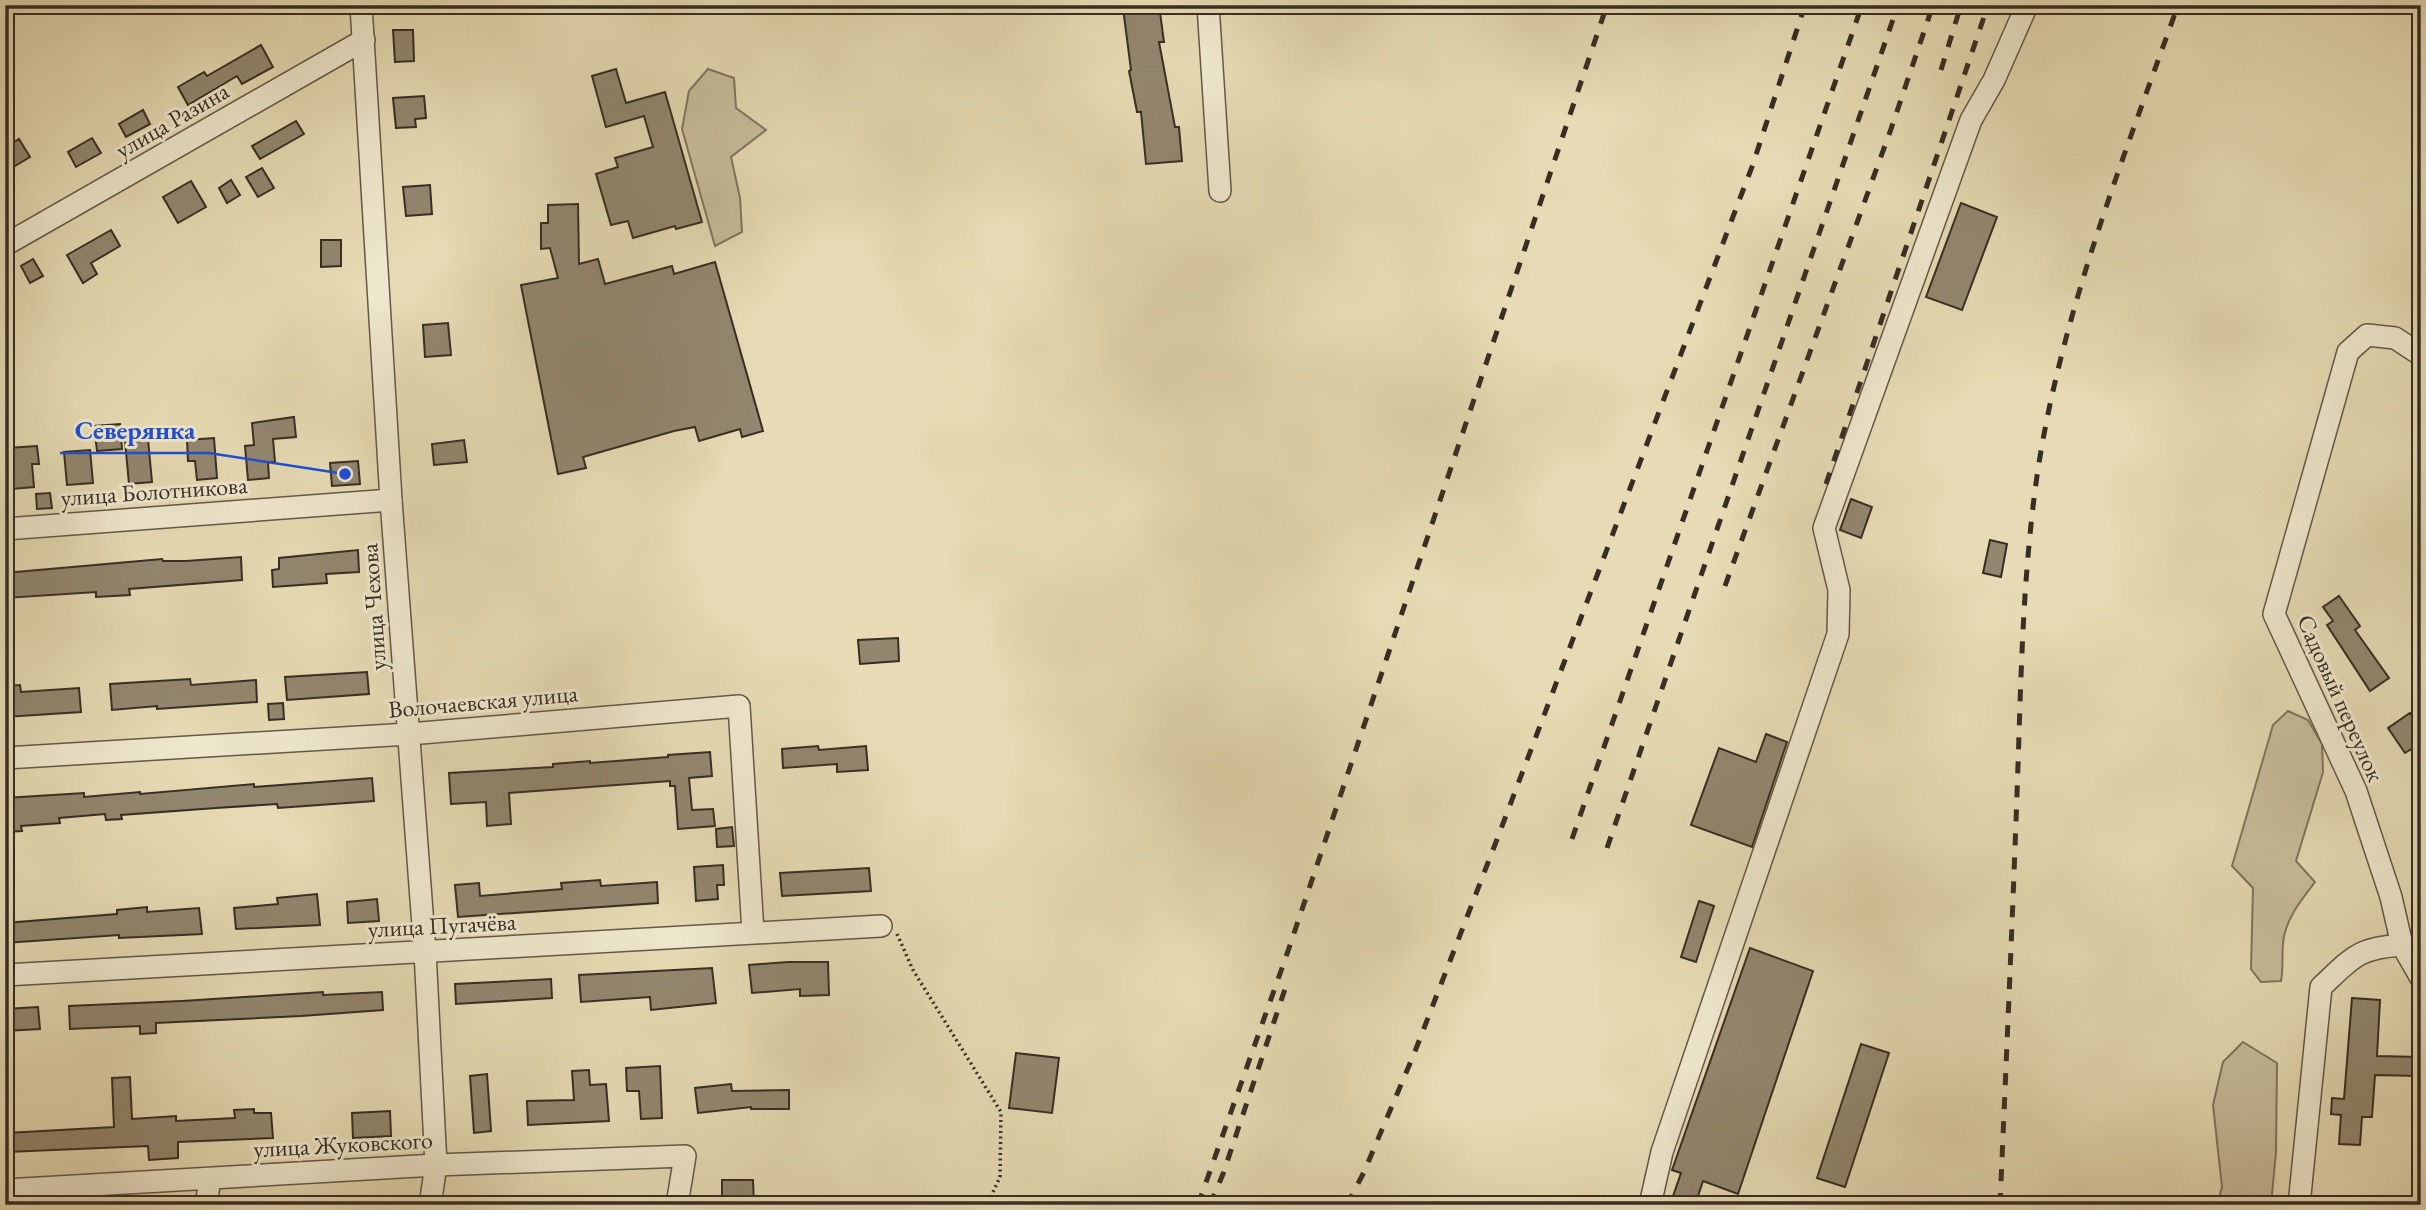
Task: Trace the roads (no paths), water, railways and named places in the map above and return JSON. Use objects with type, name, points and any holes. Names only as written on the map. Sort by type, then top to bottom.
[{"type":"street","name":"улица Чехова","points":[[361,5],[391,500],[425,952],[436,1165],[430,1205]]},
{"type":"street","points":[[1208,5],[1220,191]]},
{"type":"street","points":[[1650,1205],[1666,1140],[1838,634],[1839,590],[1824,528],[1971,120],[1994,80],[2027,5]]},
{"type":"street","name":"улица Разина","points":[[5,245],[364,40]]},
{"type":"street","name":"Садовый переулок","points":[[2421,355],[2395,338],[2367,335],[2348,352],[2274,614],[2356,791],[2391,897],[2402,945],[2421,978]]},
{"type":"street","name":"улица Болотникова","points":[[5,529],[391,500]]},
{"type":"street","name":"Волочаевская улица","points":[[5,758],[408,734],[739,706],[753,932]]},
{"type":"street","name":"улица Пугачёва","points":[[5,975],[881,926]]},
{"type":"street","points":[[2299,1205],[2321,987],[2354,956],[2376,947],[2402,945]]},
{"type":"street","name":"улица Жуковского","points":[[5,1190],[436,1165],[685,1156],[677,1205]]},
{"type":"street","points":[[206,1205],[211,1179]]},
{"type":"railway","points":[[1198,1205],[1288,951],[1607,5]]},
{"type":"railway","points":[[1347,1205],[1364,1172],[1414,1054],[1496,842],[1753,164],[1805,5]]},
{"type":"railway","points":[[1572,839],[1862,5]]},
{"type":"railway","points":[[1607,848],[1898,5]]},
{"type":"railway","points":[[1725,586],[1891,129],[1933,5]]},
{"type":"railway","points":[[1941,70],[1961,5]]},
{"type":"railway","points":[[1826,484],[1988,5]]},
{"type":"railway","points":[[2000,1205],[2023,631],[2038,469],[2049,409],[2079,292],[2178,5]]},
{"type":"railway","points":[[1210,1205],[1223,1174],[1288,980]]},
{"type":"place","name":"Северянка","points":[[345,474]]}]
